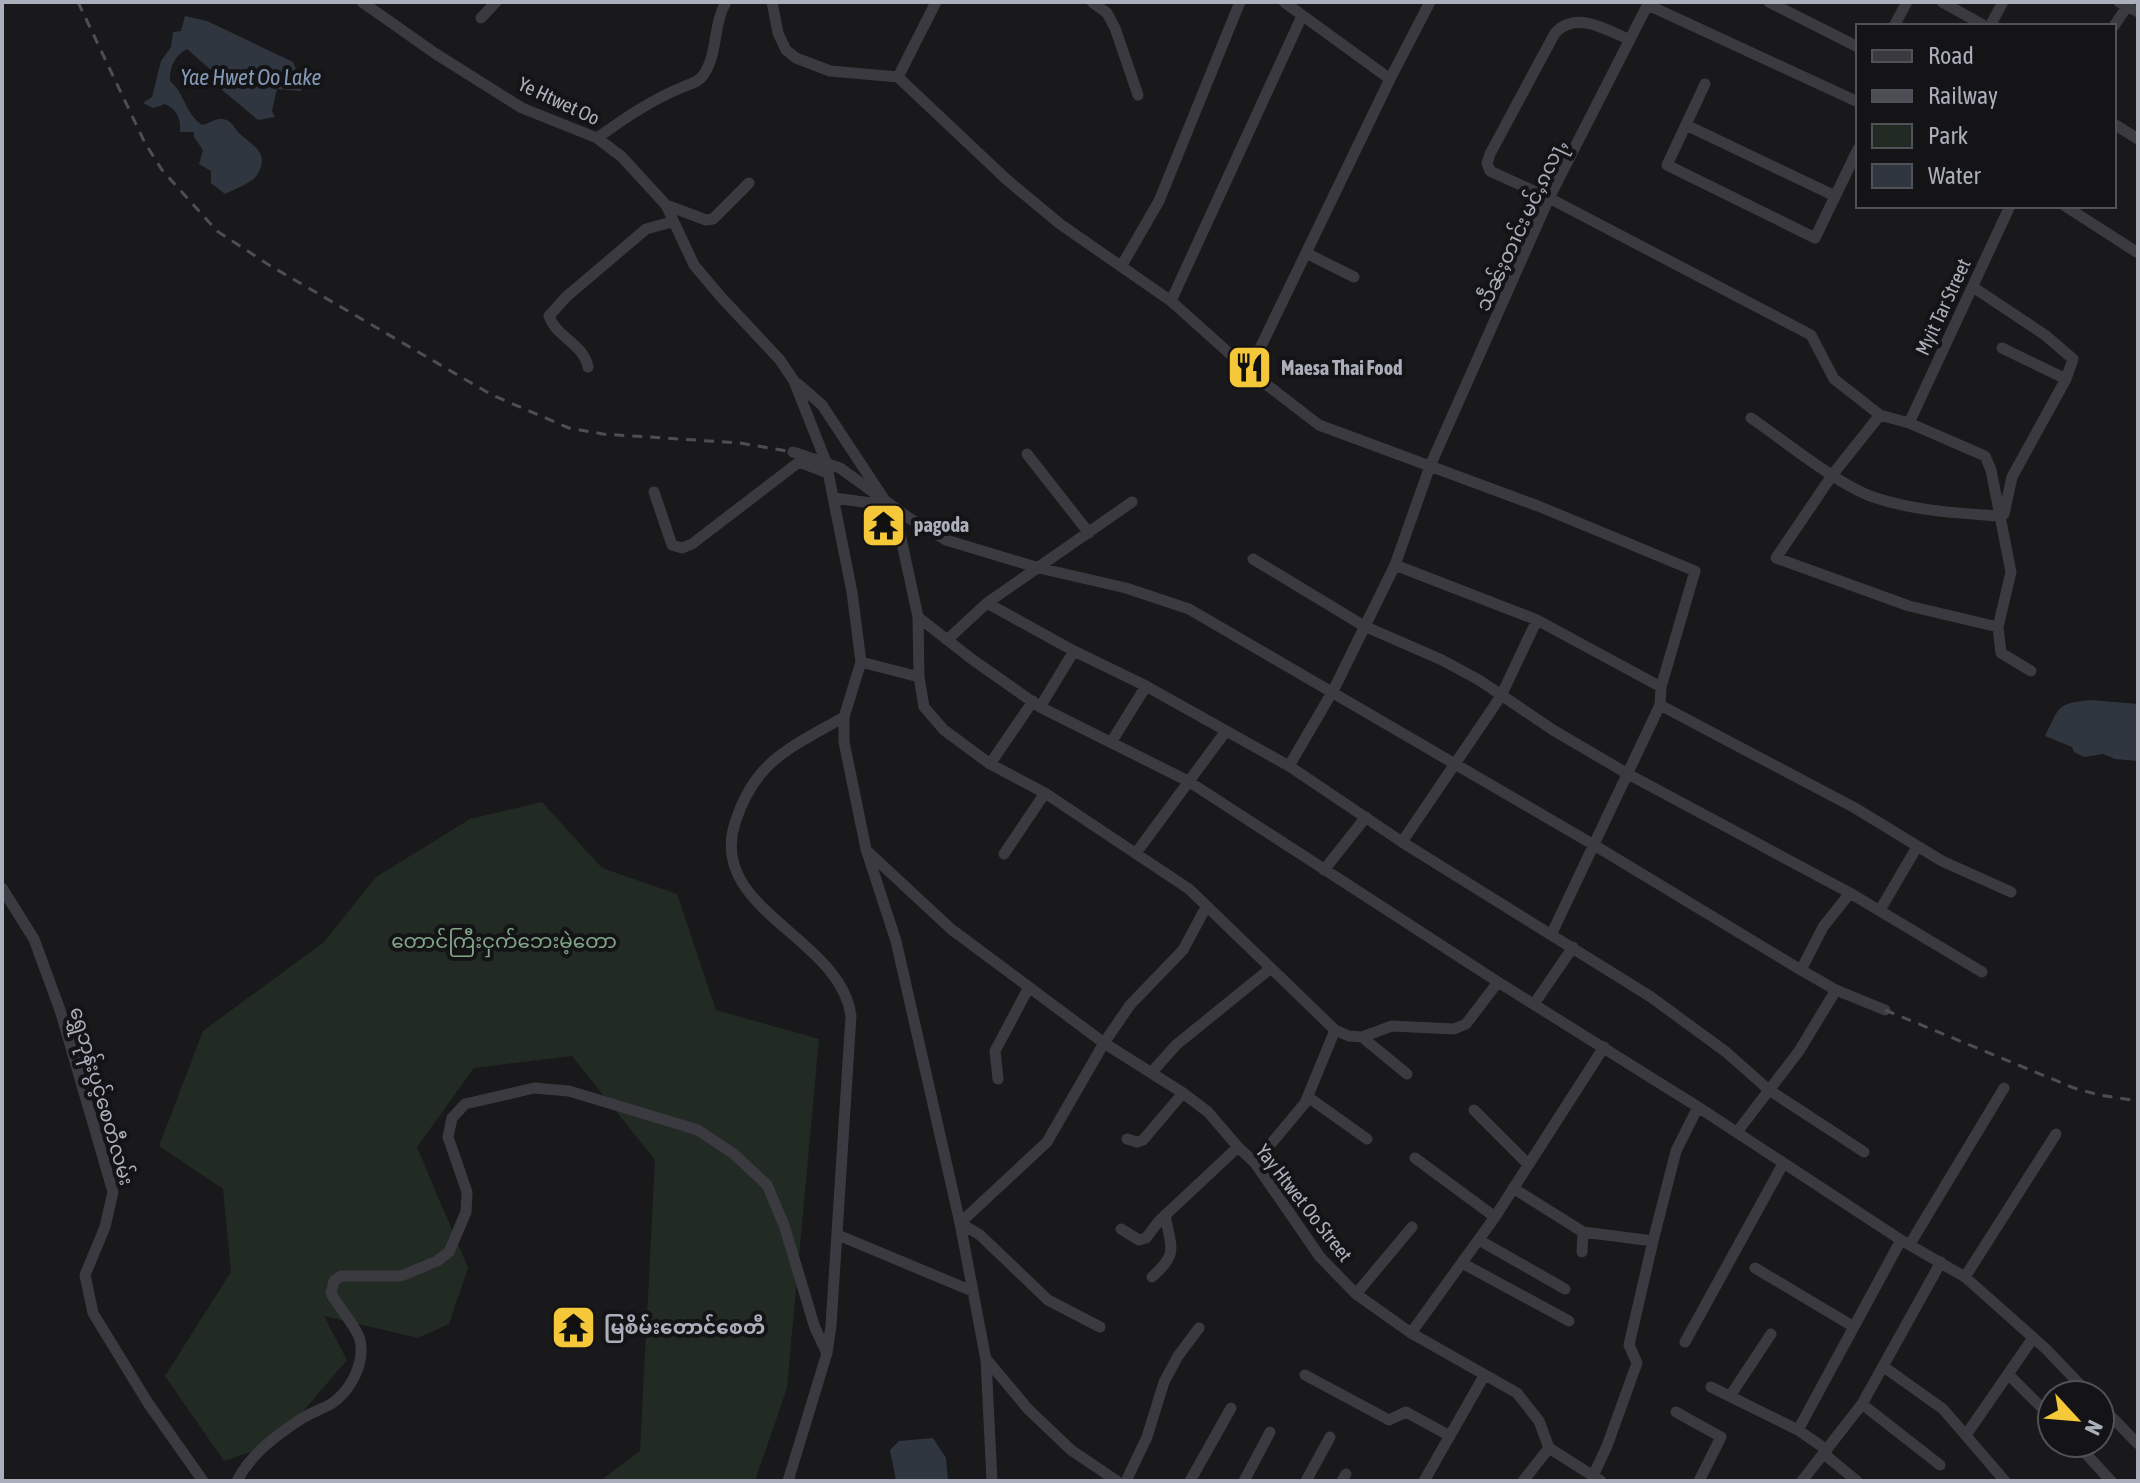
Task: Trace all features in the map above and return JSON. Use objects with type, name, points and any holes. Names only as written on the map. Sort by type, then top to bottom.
[{"type":"street","name":"Ye Htwet Oo","points":[[362,2],[436,54],[522,108],[597,138],[622,157],[666,205],[694,265],[780,360],[794,381]]},
{"type":"street","points":[[481,18],[496,2]]},
{"type":"street","points":[[597,138],[647,103],[696,83],[704,76],[710,62],[717,23],[726,2]]},
{"type":"street","points":[[772,2],[781,44],[796,58],[830,71],[898,77],[1006,179],[1060,224],[1171,301],[1249,371],[1319,425],[1538,506],[1695,571],[1661,687],[1660,705],[1552,933]]},
{"type":"street","points":[[898,77],[936,2]]},
{"type":"street","points":[[1092,2],[1107,13],[1115,28],[1138,95]]},
{"type":"street","points":[[1122,265],[1159,201],[1240,2]]},
{"type":"street","points":[[1284,2],[1390,79]]},
{"type":"street","points":[[1249,371],[1430,2]]},
{"type":"street","points":[[1769,2],[1856,46]]},
{"type":"street","points":[[1895,24],[1907,2]]},
{"type":"street","points":[[1942,2],[1983,24]]},
{"type":"street","points":[[1988,24],[2003,2]]},
{"type":"street","points":[[1649,3],[1856,101]]},
{"type":"street","name":"သဵၼ်ႈတၢင်း မင်ႇၵလႃႇ","points":[[1289,766],[1332,693],[1395,565],[1430,466],[1549,198],[1649,3]]},
{"type":"street","points":[[2116,24],[2129,6]]},
{"type":"street","points":[[1171,301],[1302,16]]},
{"type":"street","points":[[1630,40],[1591,23],[1578,21],[1563,25],[1555,33],[1490,154],[1487,163],[1490,171],[1549,198],[1811,335],[1834,379],[1880,415],[1909,423],[1985,456],[1991,470],[2011,572],[1998,627],[2001,653],[2031,671]]},
{"type":"street","points":[[1705,84],[1667,165],[1815,238],[1856,153]]},
{"type":"street","points":[[1686,125],[1835,196]]},
{"type":"street","points":[[2116,125],[2138,139]]},
{"type":"street","points":[[666,205],[706,220],[713,219],[749,183]]},
{"type":"street","name":"Myit Tar Street","points":[[1909,423],[2009,208]]},
{"type":"street","points":[[2068,208],[2138,253]]},
{"type":"street","points":[[588,367],[585,355],[551,323],[549,316],[566,297],[646,229],[672,222]]},
{"type":"street","points":[[1306,253],[1354,277]]},
{"type":"street","points":[[1751,418],[1833,474],[1873,497],[1921,510],[1998,516],[2006,512],[2012,477],[2066,379],[2073,359],[1973,287]]},
{"type":"street","points":[[2002,348],[2066,379]]},
{"type":"street","points":[[794,381],[827,468],[852,592],[861,662],[844,717],[844,742],[866,849],[896,941],[960,1223],[986,1360],[992,1481]]},
{"type":"street","points":[[794,381],[822,405],[899,529],[918,617],[919,677],[924,707],[944,730],[990,764],[1045,793],[1189,889],[1335,1030],[1362,1037],[1392,1026],[1454,1029],[1466,1024],[1498,982]]},
{"type":"street","points":[[1880,415],[1833,474],[1776,558],[1909,606],[1998,627]]},
{"type":"street","points":[[793,452],[853,477],[888,508]]},
{"type":"street","points":[[1027,454],[1089,533]]},
{"type":"street","points":[[654,492],[672,545],[682,548],[692,544],[799,462],[827,468]]},
{"type":"street","points":[[834,498],[888,508],[946,540],[1039,568],[1126,588],[1189,609],[1594,845],[1801,970],[1836,990],[1885,1010]]},
{"type":"street","points":[[947,640],[987,603],[1132,502]]},
{"type":"street","points":[[1253,559],[1364,626],[1442,660],[1628,774],[1850,893],[1982,972]]},
{"type":"street","points":[[1395,565],[1537,620],[1661,687]]},
{"type":"street","points":[[987,603],[1146,686],[1289,766],[1402,842],[1651,997],[1726,1052],[1769,1090],[1864,1152]]},
{"type":"street","points":[[918,617],[1037,704],[1188,781],[1905,1242],[1965,1277],[2074,1379]]},
{"type":"street","points":[[1402,842],[1501,696],[1537,620]]},
{"type":"street","points":[[990,764],[1074,651]]},
{"type":"street","points":[[861,662],[919,677]]},
{"type":"street","points":[[1112,741],[1146,686]]},
{"type":"street","points":[[1660,705],[1855,808],[1942,861],[2011,892]]},
{"type":"street","points":[[788,1481],[827,1353],[838,1235],[851,1016],[849,1000],[820,957],[754,901],[737,872],[730,852],[733,830],[751,784],[768,764],[784,752],[844,717]]},
{"type":"street","points":[[1136,853],[1226,731]]},
{"type":"street","points":[[1004,854],[1045,793]]},
{"type":"street","points":[[1324,870],[1366,817]]},
{"type":"street","points":[[1880,910],[1917,847]]},
{"type":"street","name":"Yay Htwet Oo Street","points":[[866,849],[951,929],[1104,1043],[1208,1112],[1255,1163],[1320,1257],[1356,1294],[1411,1333],[1517,1393],[1539,1421],[1549,1448]]},
{"type":"street","name":"ရွှေဘုန်းပွင့်စေတီလမ်း","points":[[2,888],[34,939],[60,1010],[113,1192],[105,1227],[85,1275],[93,1313],[148,1403],[203,1481]]},
{"type":"street","points":[[1801,970],[1823,927],[1850,893]]},
{"type":"street","points":[[960,1223],[1047,1142],[1104,1043],[1130,1005],[1183,950],[1206,907]]},
{"type":"street","points":[[1534,1004],[1573,947]]},
{"type":"street","points":[[1152,1072],[1176,1045],[1271,968]]},
{"type":"street","points":[[998,1079],[995,1051],[1029,987]]},
{"type":"street","points":[[1737,1132],[1799,1051],[1836,990]]},
{"type":"street","points":[[1255,1163],[1308,1097],[1335,1030]]},
{"type":"street","points":[[1362,1037],[1407,1074]]},
{"type":"street","points":[[1411,1333],[1495,1217],[1604,1047]]},
{"type":"street","points":[[237,1481],[253,1456],[298,1421],[338,1398],[351,1384],[361,1354],[360,1337],[331,1293],[334,1281],[341,1276],[401,1276],[437,1261],[449,1252],[466,1212],[467,1192],[448,1137],[452,1118],[465,1104],[534,1088],[569,1091],[698,1130],[734,1154],[767,1185],[788,1236],[815,1328],[827,1353]]},
{"type":"street","points":[[1798,1430],[1905,1242],[2004,1088]]},
{"type":"street","points":[[1127,1139],[1143,1140],[1183,1093]]},
{"type":"street","points":[[1308,1097],[1367,1139]]},
{"type":"street","points":[[1523,1481],[1549,1448],[1597,1478],[1637,1363],[1629,1345],[1676,1151],[1698,1107]]},
{"type":"street","points":[[1474,1110],[1528,1164]]},
{"type":"street","points":[[1965,1277],[2056,1134]]},
{"type":"street","points":[[1121,1229],[1139,1240],[1146,1238],[1165,1215],[1238,1147]]},
{"type":"street","points":[[1415,1158],[1495,1217]]},
{"type":"street","points":[[1685,1342],[1783,1164]]},
{"type":"street","points":[[1513,1188],[1583,1232],[1653,1241]]},
{"type":"street","points":[[1152,1277],[1172,1253],[1165,1215]]},
{"type":"street","points":[[960,1223],[980,1235],[1048,1300],[1100,1327]]},
{"type":"street","points":[[1356,1294],[1412,1227]]},
{"type":"street","points":[[1582,1252],[1583,1232]]},
{"type":"street","points":[[838,1235],[972,1291]]},
{"type":"street","points":[[1479,1240],[1565,1289]]},
{"type":"street","points":[[1802,1481],[1862,1404],[1941,1262]]},
{"type":"street","points":[[1462,1263],[1569,1321]]},
{"type":"street","points":[[1755,1268],[1854,1327]]},
{"type":"street","points":[[1126,1481],[1147,1437],[1164,1382],[1199,1328]]},
{"type":"street","points":[[1730,1396],[1771,1334]]},
{"type":"street","points":[[1966,1435],[2033,1338]]},
{"type":"street","points":[[986,1360],[1028,1409],[1071,1450],[1117,1481]]},
{"type":"street","points":[[1884,1367],[1943,1409],[2005,1481]]},
{"type":"street","points":[[2008,1374],[2036,1402]]},
{"type":"street","points":[[1305,1375],[1389,1420],[1406,1412],[1450,1436]]},
{"type":"street","points":[[1424,1481],[1484,1376]]},
{"type":"street","points":[[1711,1387],[1798,1430],[1857,1481]]},
{"type":"street","points":[[1862,1404],[1940,1465]]},
{"type":"street","points":[[1190,1481],[1231,1408]]},
{"type":"street","points":[[1676,1412],[1721,1437],[1699,1481]]},
{"type":"street","points":[[2116,1421],[2138,1444]]},
{"type":"street","points":[[1244,1481],[1270,1432]]},
{"type":"street","points":[[1306,1481],[1330,1437]]},
{"type":"street","points":[[2091,1459],[2111,1481]]},
{"type":"green space","name":"တောင်ကြီးငှက်ဘေးမဲ့တော","points":[[542,802],[602,868],[677,894],[716,1010],[819,1039],[787,1388],[755,1481],[600,1481],[640,1451],[655,1160],[572,1056],[474,1068],[417,1147],[468,1268],[449,1324],[418,1338],[324,1316],[347,1360],[276,1443],[224,1461],[165,1376],[231,1272],[223,1189],[159,1146],[203,1031],[324,942],[376,877],[470,819]]},
{"type":"water","name":"Yae Hwet Oo Lake","points":[[185,16],[207,21],[293,62],[303,84],[301,91],[277,89],[272,111],[275,117],[258,120],[222,90],[221,71],[211,70],[187,49],[176,58],[170,81],[196,120],[202,125],[218,119],[227,120],[261,155],[261,167],[255,178],[225,194],[211,183],[211,171],[199,164],[203,150],[194,132],[180,132],[177,115],[169,106],[165,104],[153,108],[143,103],[152,97],[161,61],[171,47],[173,32],[181,31]]},
{"type":"water","points":[[2090,700],[2138,704],[2138,761],[2115,759],[2103,754],[2084,757],[2074,752],[2072,747],[2045,736],[2060,708]]},
{"type":"water","points":[[933,1438],[946,1458],[948,1481],[896,1481],[890,1450],[899,1441]]},
{"type":"railway","points":[[78,2],[145,143],[162,170],[217,231],[269,265],[492,395],[569,428],[603,434],[740,443],[793,452]]},
{"type":"railway","points":[[1885,1010],[2074,1088],[2138,1101]]},
{"type":"place","name":"Maesa Thai Food","points":[[1250,368]]},
{"type":"place","name":"pagoda","points":[[883,525]]},
{"type":"place","name":"မြစိမ်းတောင်စေတီ","points":[[573,1327]]}]
